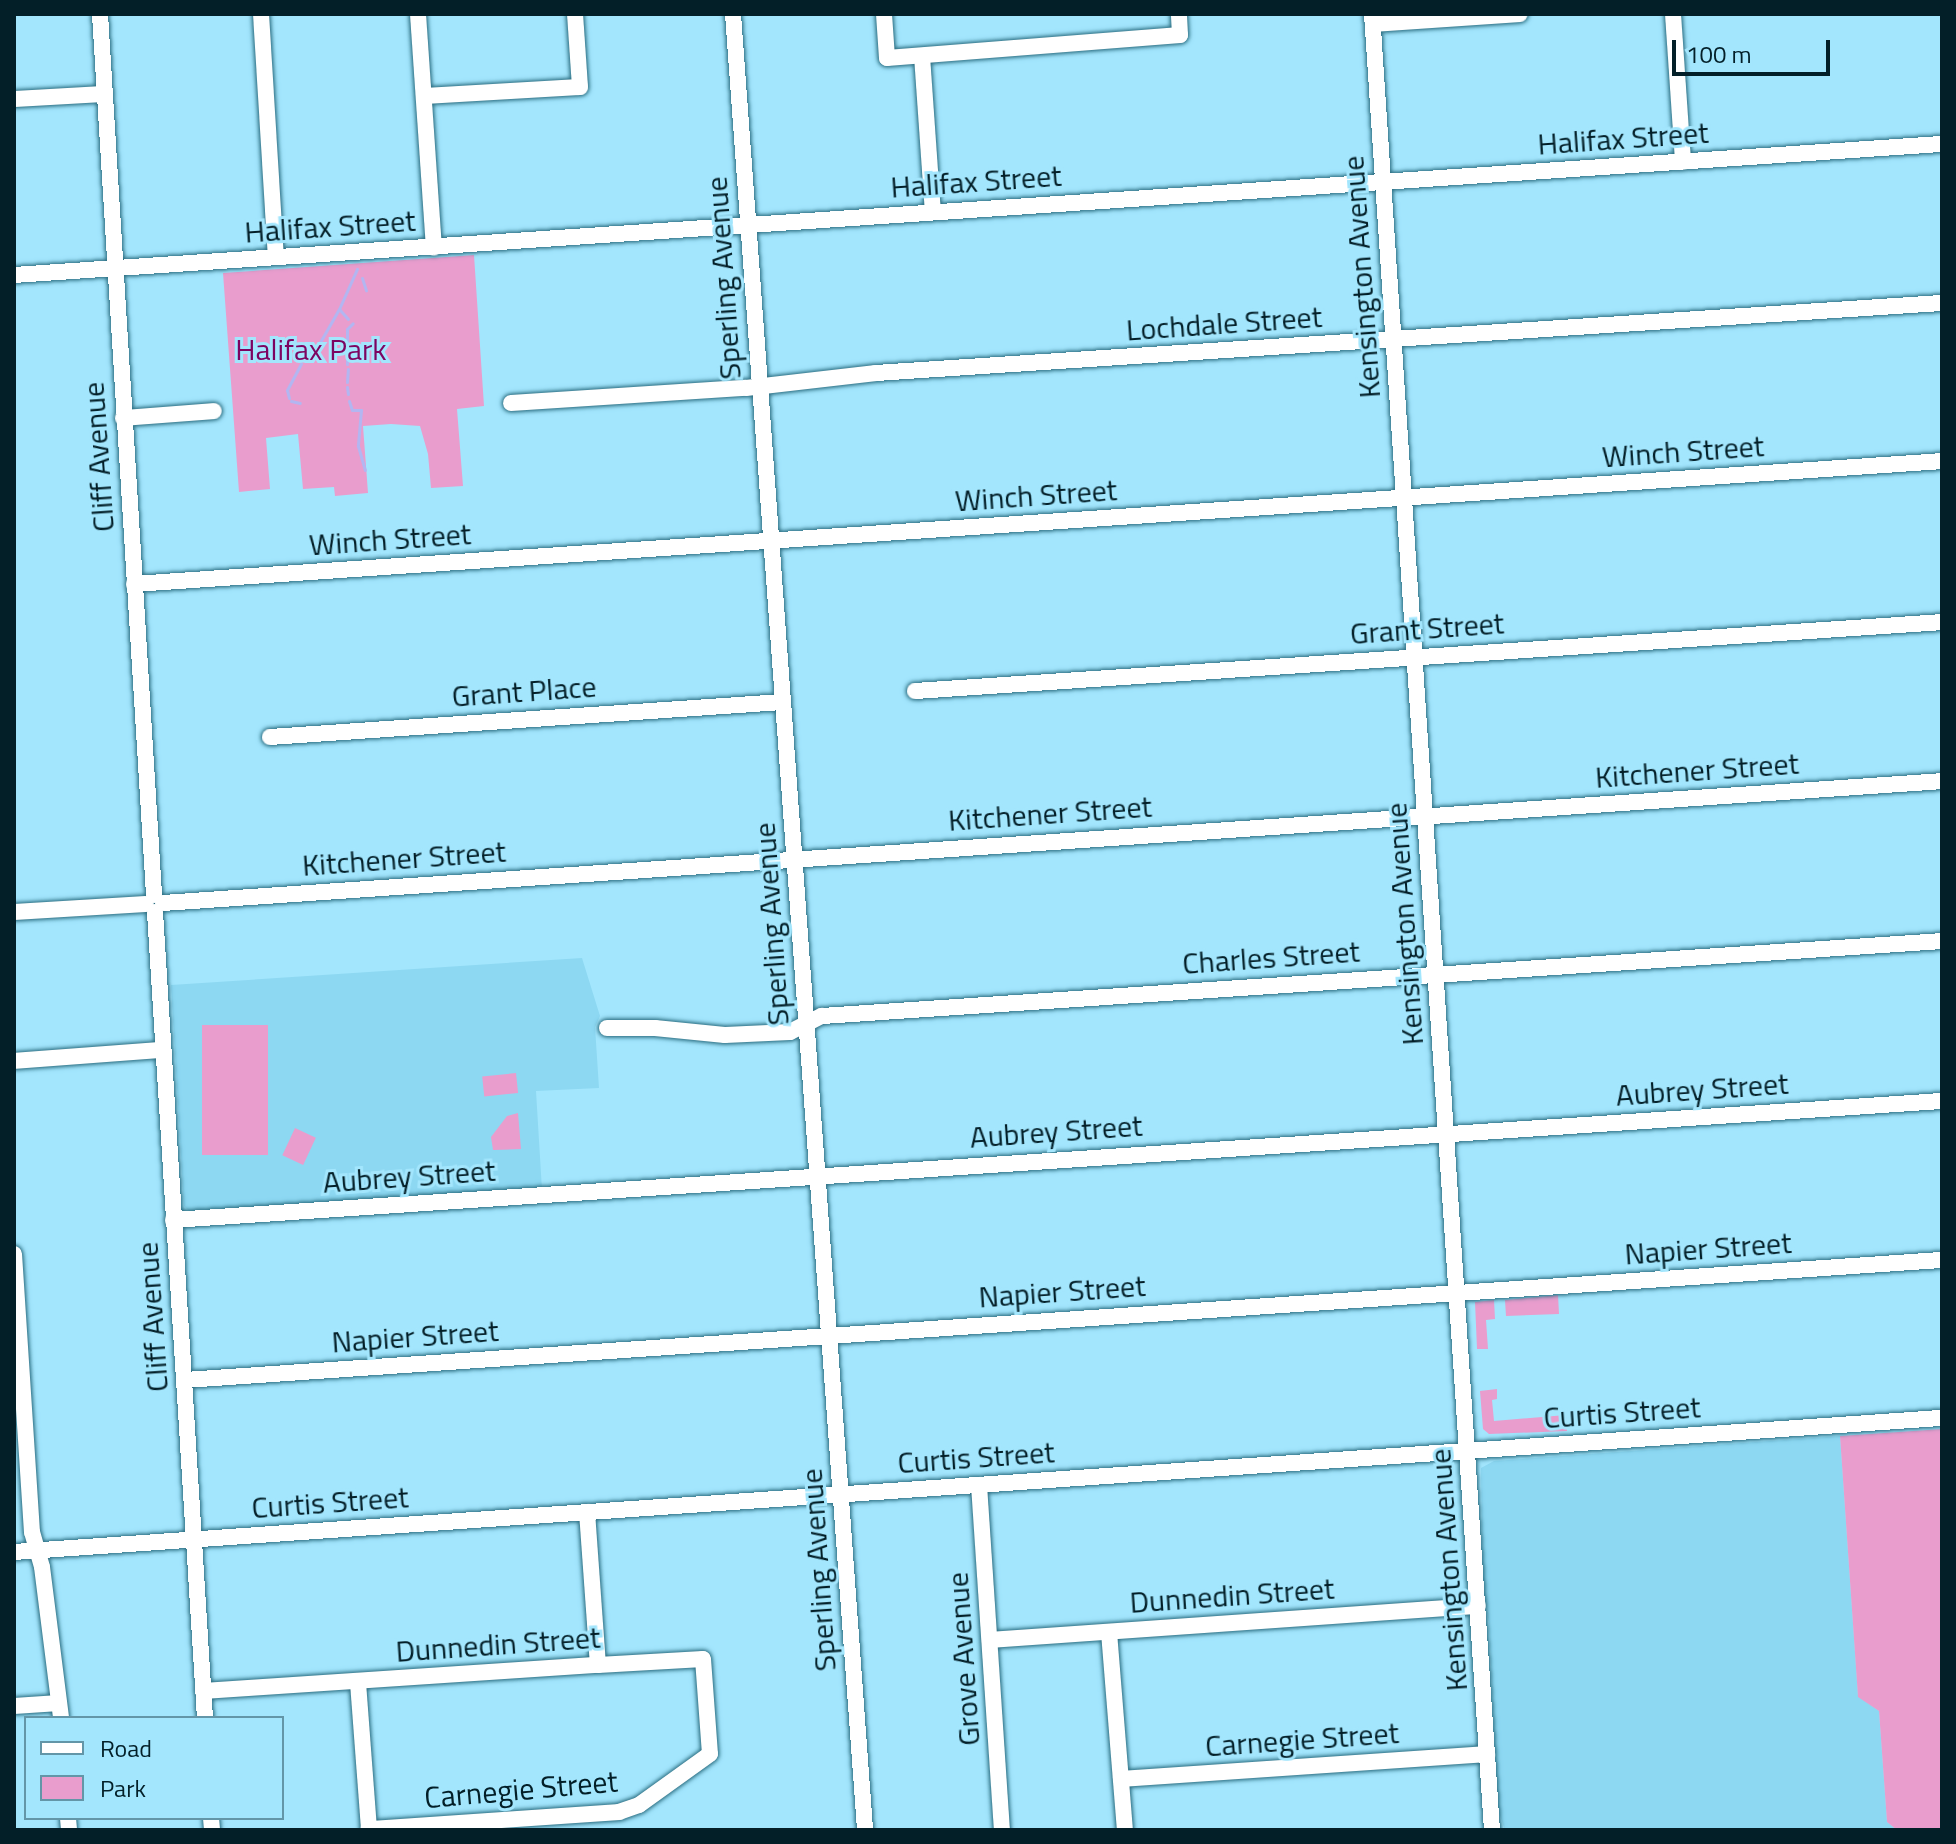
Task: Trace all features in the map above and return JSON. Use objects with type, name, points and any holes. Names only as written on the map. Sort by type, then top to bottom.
[{"type":"street","name":"Cliff Avenue","points":[[100,14],[205,1716]]},
{"type":"street","points":[[261,14],[276,257]]},
{"type":"street","points":[[418,14],[434,247]]},
{"type":"street","points":[[424,96],[580,87],[575,14]]},
{"type":"street","name":"Sperling Avenue","points":[[733,14],[865,1830]]},
{"type":"street","points":[[884,14],[887,58],[1180,35],[1179,14]]},
{"type":"street","points":[[1372,19],[1520,14]]},
{"type":"street","points":[[1673,14],[1683,162]]},
{"type":"street","name":"Kensington Avenue","points":[[1372,19],[1492,1830]]},
{"type":"street","points":[[922,56],[933,212]]},
{"type":"street","points":[[14,99],[104,94]]},
{"type":"street","name":"Halifax Street","points":[[14,275],[1942,144]]},
{"type":"street","name":"Lochdale Street","points":[[511,403],[759,386],[846,375],[1942,303]]},
{"type":"street","points":[[123,418],[214,411]]},
{"type":"street","name":"Winch Street","points":[[134,584],[1942,461]]},
{"type":"street","name":"Grant Street","points":[[915,691],[1942,622]]},
{"type":"street","name":"Grant Place","points":[[270,737],[782,702]]},
{"type":"street","name":"Kitchener Street","points":[[14,912],[1942,781]]},
{"type":"street","name":"Charles Street","points":[[607,1028],[744,1034],[790,1032],[822,1016],[1942,941]]},
{"type":"street","points":[[14,1061],[162,1050]]},
{"type":"street","name":"Aubrey Street","points":[[173,1220],[1942,1101]]},
{"type":"street","points":[[14,1254],[32,1532],[60,1711],[14,1706]]},
{"type":"street","name":"Napier Street","points":[[185,1380],[1942,1260]]},
{"type":"street","name":"Curtis Street","points":[[14,1552],[1942,1418]]},
{"type":"street","name":"Grove Avenue","points":[[979,1485],[1002,1830]]},
{"type":"street","points":[[587,1512],[598,1665]]},
{"type":"street","name":"Dunnedin Street","points":[[990,1640],[1478,1606]]},
{"type":"street","points":[[1109,1632],[1125,1830]]},
{"type":"street","name":"Dunnedin Street","points":[[203,1691],[703,1659],[710,1754]]},
{"type":"street","points":[[358,1681],[369,1829]]},
{"type":"street","name":"Carnegie Street","points":[[369,1829],[595,1822],[639,1805],[710,1754]]},
{"type":"street","name":"Carnegie Street","points":[[1121,1779],[1487,1754]]},
{"type":"shaded area","points":[[582,958],[600,1016],[595,1027],[599,1088],[536,1091],[542,1190],[191,1213],[184,1206],[171,985]]},
{"type":"shaded area","points":[[1840,1436],[1858,1696],[1879,1711],[1887,1822],[1897,1830],[1505,1830],[1498,1810],[1489,1623],[1483,1590],[1481,1468],[1494,1461]]},
{"type":"green space","name":"Halifax Park","points":[[474,255],[484,406],[457,409],[463,486],[431,488],[428,454],[420,426],[391,424],[363,426],[368,493],[335,496],[334,487],[303,489],[298,434],[266,438],[270,489],[239,492],[223,273]]},
{"type":"green space","points":[[202,1025],[268,1025],[268,1155],[202,1155]]},
{"type":"green space","points":[[516,1073],[518,1093],[484,1096],[482,1077]]},
{"type":"green space","points":[[518,1113],[521,1149],[493,1150],[491,1137],[507,1116]]},
{"type":"green space","points":[[295,1128],[316,1138],[303,1165],[282,1155]]},
{"type":"green space","points":[[1558,1295],[1559,1314],[1506,1316],[1505,1300]]},
{"type":"green space","points":[[1494,1300],[1495,1319],[1486,1320],[1488,1349],[1477,1349],[1475,1302]]},
{"type":"green space","points":[[1497,1389],[1497,1399],[1492,1400],[1494,1421],[1566,1415],[1567,1431],[1489,1434],[1483,1429],[1480,1391]]},
{"type":"green space","points":[[1942,1429],[1942,1830],[1897,1830],[1887,1822],[1879,1711],[1858,1697],[1840,1436]]},
{"type":"waterway","points":[[348,319],[339,309],[357,269]]},
{"type":"waterway","points":[[362,278],[366,290]]},
{"type":"waterway","points":[[302,358],[319,344],[339,309]]},
{"type":"waterway","points":[[347,364],[347,329],[353,323]]},
{"type":"waterway","points":[[289,398],[287,390],[301,364]]},
{"type":"waterway","points":[[347,382],[348,369]]},
{"type":"waterway","points":[[347,387],[348,394]]},
{"type":"waterway","points":[[291,401],[300,403]]},
{"type":"waterway","points":[[349,401],[352,410],[361,410],[358,446],[365,470]]}]
